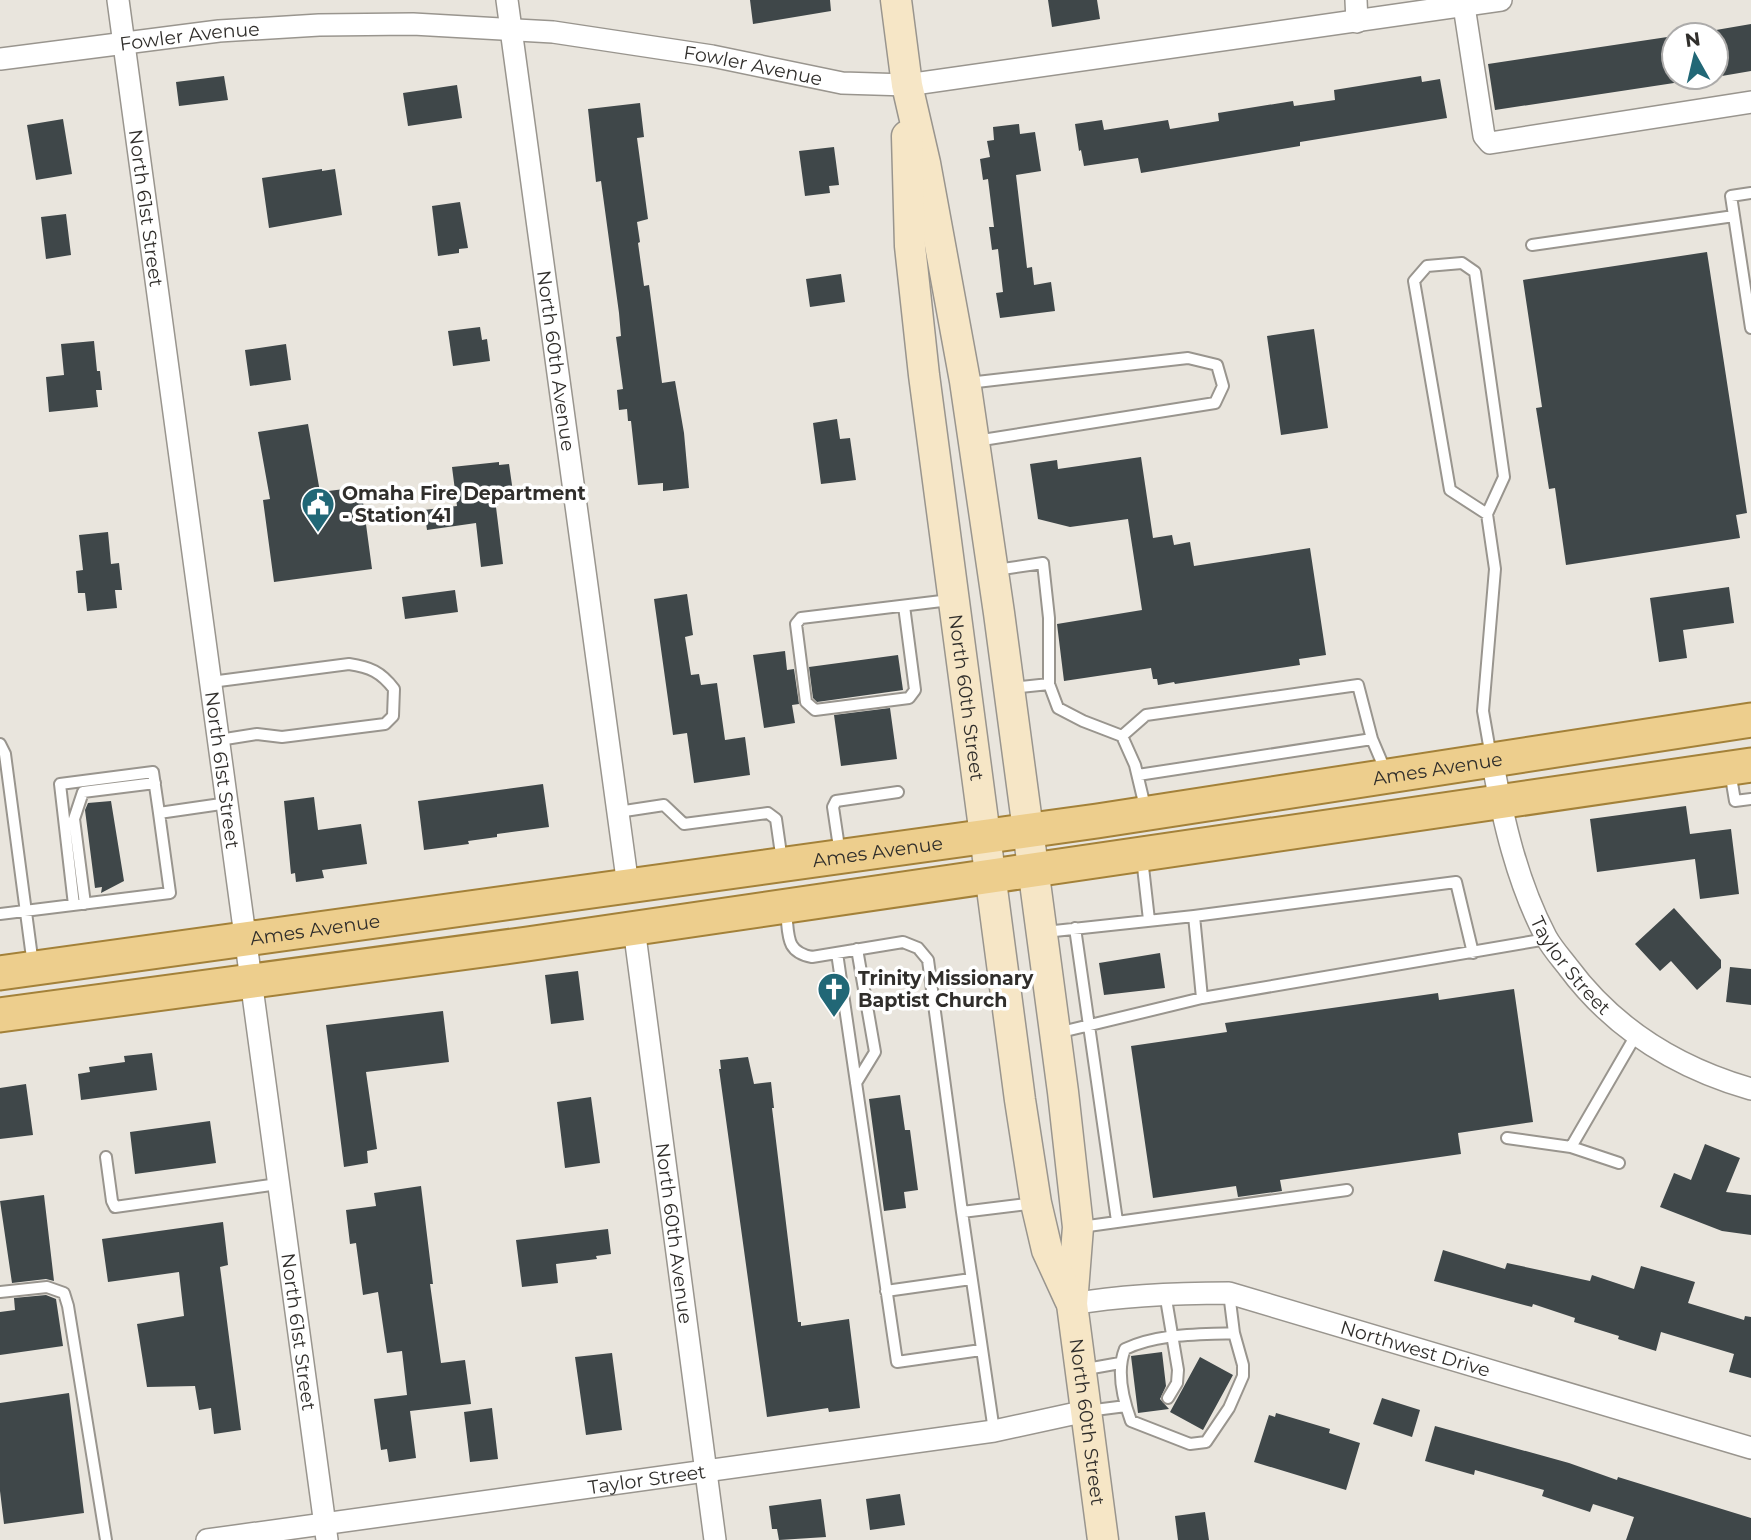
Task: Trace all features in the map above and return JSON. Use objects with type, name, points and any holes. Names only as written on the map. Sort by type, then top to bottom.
[{"type":"main road","name":"North 60th Street","points":[[896,0],[907,85],[925,163],[965,383],[1009,688],[1078,1227],[1072,1304],[1102,1540]]},
{"type":"main road","name":"North 60th Street","points":[[907,85],[906,182],[910,246],[953,600],[1020,1100],[1036,1203],[1048,1250],[1072,1304]]},
{"type":"main road","name":"Ames Avenue","points":[[0,973],[1027,831],[1751,720]]},
{"type":"main road","points":[[0,1015],[634,928],[1740,766]]},
{"type":"street","name":"North 61st Street","points":[[118,0],[326,1532]]},
{"type":"street","name":"North 60th Avenue","points":[[507,0],[628,886]]},
{"type":"street","points":[[1356,0],[1357,22]]},
{"type":"street","name":"Fowler Avenue","points":[[0,59],[219,31],[319,25],[414,24],[553,32],[712,55],[842,83],[907,85],[1501,0]]},
{"type":"street","points":[[1464,6],[1484,136],[1490,143],[1751,102]]},
{"type":"street","name":"Taylor Street","points":[[1492,760],[1500,803],[1518,868],[1547,939],[1578,981],[1612,1016],[1671,1058],[1721,1080],[1751,1089]]},
{"type":"street","name":"North 60th Avenue","points":[[634,928],[715,1540]]},
{"type":"street","name":"Northwest Drive","points":[[1072,1304],[1122,1296],[1229,1293],[1751,1448]]},
{"type":"street","name":"Taylor Street","points":[[207,1540],[326,1532],[706,1472],[994,1431],[1086,1411]]},
{"type":"lane","points":[[1751,193],[1731,196],[1747,270],[1751,328]]},
{"type":"lane","points":[[1532,245],[1734,216]]},
{"type":"lane","points":[[1487,514],[1450,490],[1413,281],[1427,265],[1462,263],[1475,272],[1504,477],[1487,514],[1495,569],[1483,710],[1492,760]]},
{"type":"lane","points":[[965,383],[1188,358],[1217,365],[1223,386],[1215,403],[974,442]]},
{"type":"lane","points":[[993,570],[1043,563],[1049,618],[1048,684],[1058,708],[1122,736],[1138,775],[1146,813]]},
{"type":"lane","points":[[904,606],[915,690],[909,698],[815,710],[806,702],[796,624],[801,618],[953,600]]},
{"type":"lane","points":[[211,682],[349,664],[369,667],[384,676],[394,689],[393,716],[385,724],[282,737],[257,734],[219,740]]},
{"type":"lane","points":[[1009,688],[1048,684]]},
{"type":"lane","points":[[1122,736],[1146,715],[1358,685],[1373,739],[1387,775]]},
{"type":"lane","points":[[1138,775],[1373,739]]},
{"type":"lane","points":[[1,745],[5,754],[33,968]]},
{"type":"lane","points":[[1740,766],[1735,801],[1751,799]]},
{"type":"lane","points":[[0,914],[80,905],[170,893],[153,772],[60,784],[80,905]]},
{"type":"lane","points":[[80,905],[74,819],[83,792],[155,783]]},
{"type":"lane","points":[[840,857],[833,807],[836,801],[898,792]]},
{"type":"lane","points":[[159,813],[228,803]]},
{"type":"lane","points":[[618,812],[664,805],[684,824],[768,813],[776,819],[783,865]]},
{"type":"lane","points":[[0,809],[13,810]]},
{"type":"lane","points":[[1141,855],[1149,920]]},
{"type":"lane","points":[[1041,933],[1456,882],[1473,953]]},
{"type":"lane","points":[[785,906],[791,946],[798,954],[812,957],[903,942],[918,948],[928,960],[994,1431]]},
{"type":"lane","points":[[1194,916],[1202,998]]},
{"type":"lane","points":[[1075,928],[1116,1221]]},
{"type":"lane","points":[[1054,1034],[1202,998],[1547,939]]},
{"type":"lane","points":[[856,1083],[875,1052],[858,949]]},
{"type":"lane","points":[[837,953],[897,1362],[981,1350]]},
{"type":"lane","points":[[1571,1147],[1636,1035]]},
{"type":"lane","points":[[1507,1138],[1571,1147],[1619,1163]]},
{"type":"lane","points":[[106,1157],[115,1207],[278,1184]]},
{"type":"lane","points":[[1078,1227],[1347,1190]]},
{"type":"lane","points":[[962,1212],[1036,1203]]},
{"type":"lane","points":[[886,1291],[971,1279]]},
{"type":"lane","points":[[0,1292],[47,1287],[64,1293],[106,1540]]},
{"type":"lane","points":[[1165,1293],[1178,1370],[1177,1382],[1168,1398]]},
{"type":"lane","points":[[1229,1293],[1243,1376],[1229,1408],[1206,1441],[1189,1444],[1131,1421],[1126,1406],[1128,1378],[1120,1363],[1125,1349],[1138,1343],[1174,1336],[1234,1333]]},
{"type":"lane","points":[[1081,1370],[1120,1363]]},
{"type":"lane","points":[[1164,1372],[1178,1370]]},
{"type":"lane","points":[[1086,1411],[1126,1406]]},
{"type":"building","points":[[750,0],[830,0],[831,11],[753,24]]},
{"type":"building","points":[[1048,0],[1097,0],[1100,19],[1052,27]]},
{"type":"building","points":[[1751,24],[1751,71],[1730,75],[1730,28]]},
{"type":"building","points":[[1660,38],[1660,85],[1495,110],[1488,64]]},
{"type":"building","points":[[224,76],[228,100],[179,106],[176,82]]},
{"type":"building","points":[[1421,76],[1422,82],[1440,79],[1447,118],[1300,142],[1300,146],[1141,173],[1138,158],[1084,166],[1081,150],[1079,151],[1075,124],[1102,120],[1104,130],[1168,120],[1170,129],[1219,121],[1218,113],[1293,101],[1294,106],[1335,100],[1334,90]]},
{"type":"building","points":[[457,85],[462,118],[408,126],[403,93]]},
{"type":"building","points":[[640,103],[644,137],[637,138],[648,219],[637,222],[638,243],[644,286],[649,285],[662,383],[675,381],[684,433],[689,488],[663,491],[663,483],[638,485],[631,421],[628,421],[627,409],[619,410],[617,390],[623,389],[616,337],[621,336],[619,313],[601,181],[596,182],[588,109]]},
{"type":"building","points":[[63,119],[72,174],[36,180],[27,125]]},
{"type":"building","points":[[1019,124],[1020,134],[1035,132],[1041,171],[1016,175],[1027,268],[1032,267],[1034,285],[1051,282],[1055,311],[1000,318],[996,293],[1003,292],[998,249],[992,250],[989,227],[994,227],[988,179],[983,180],[980,159],[990,157],[987,141],[994,140],[993,127]]},
{"type":"building","points":[[834,147],[839,185],[829,186],[830,193],[805,196],[799,151]]},
{"type":"building","points":[[335,169],[342,215],[269,228],[262,178]]},
{"type":"building","points":[[460,202],[468,248],[459,249],[459,253],[438,256],[432,206]]},
{"type":"building","points":[[66,214],[71,255],[46,259],[41,217]]},
{"type":"building","points":[[1707,252],[1747,513],[1736,515],[1740,538],[1566,565],[1555,488],[1549,489],[1536,408],[1542,407],[1523,280]]},
{"type":"building","points":[[841,274],[845,302],[810,307],[806,279]]},
{"type":"building","points":[[480,327],[482,340],[487,339],[490,361],[453,366],[448,331]]},
{"type":"building","points":[[1314,329],[1328,428],[1281,435],[1267,336]]},
{"type":"building","points":[[94,341],[102,390],[96,390],[98,407],[49,412],[46,377],[64,375],[61,344]]},
{"type":"building","points":[[286,344],[291,380],[250,386],[245,350]]},
{"type":"building","points":[[837,419],[840,439],[850,438],[856,480],[821,484],[813,423]]},
{"type":"building","name":"Omaha Fire Department - Station 41","points":[[308,424],[320,492],[361,487],[372,569],[274,582],[263,500],[270,499],[258,432]]},
{"type":"building","points":[[1141,457],[1153,538],[1172,535],[1174,545],[1190,542],[1194,566],[1310,548],[1326,655],[1299,659],[1300,665],[1175,684],[1158,685],[1157,679],[1153,679],[1151,668],[1064,681],[1057,624],[1142,610],[1128,519],[1070,527],[1038,519],[1030,464],[1057,460],[1058,469]]},
{"type":"building","points":[[499,462],[499,465],[509,464],[513,492],[496,494],[503,564],[481,567],[476,523],[427,530],[424,510],[457,506],[452,467]]},
{"type":"building","points":[[108,532],[111,564],[119,563],[122,590],[115,590],[117,608],[87,611],[85,593],[78,593],[76,571],[83,570],[79,535]]},
{"type":"building","points":[[1729,587],[1734,623],[1683,630],[1687,658],[1659,662],[1650,598]]},
{"type":"building","points":[[455,590],[458,612],[405,619],[402,597]]},
{"type":"building","points":[[687,594],[693,635],[685,637],[691,675],[699,674],[701,685],[717,683],[725,740],[745,737],[750,775],[694,783],[687,733],[673,735],[654,599]]},
{"type":"building","points":[[785,651],[787,670],[794,669],[799,704],[792,705],[795,723],[764,728],[753,655]]},
{"type":"building","points":[[898,655],[903,690],[817,702],[813,698],[809,667]]},
{"type":"building","points":[[890,708],[897,759],[841,766],[834,715]]},
{"type":"building","points":[[543,784],[549,827],[497,834],[497,837],[468,841],[469,844],[424,850],[418,801]]},
{"type":"building","points":[[314,797],[318,830],[361,824],[367,864],[322,870],[324,878],[296,882],[295,873],[291,874],[284,801]]},
{"type":"building","points":[[111,801],[124,881],[101,893],[102,887],[95,888],[85,810],[88,803]]},
{"type":"building","points":[[1686,806],[1690,834],[1731,829],[1739,894],[1700,899],[1695,859],[1597,872],[1590,819]]},
{"type":"building","points":[[1674,908],[1721,960],[1721,968],[1697,990],[1671,961],[1660,971],[1635,944]]},
{"type":"building","points":[[1160,953],[1165,988],[1104,995],[1099,963]]},
{"type":"building","points":[[1730,967],[1751,969],[1751,1005],[1726,1002]]},
{"type":"building","points":[[578,971],[584,1020],[551,1024],[545,975]]},
{"type":"building","points":[[1514,989],[1533,1122],[1458,1133],[1461,1154],[1280,1180],[1282,1191],[1238,1197],[1236,1186],[1153,1198],[1131,1046],[1227,1032],[1225,1023],[1438,993],[1439,1000]]},
{"type":"building","points":[[443,1011],[449,1062],[366,1072],[377,1149],[367,1151],[368,1163],[344,1167],[326,1025]]},
{"type":"building","points":[[152,1053],[157,1090],[81,1100],[78,1074],[90,1072],[89,1067],[125,1062],[124,1056]]},
{"type":"building","points":[[748,1057],[754,1084],[771,1082],[798,1322],[801,1322],[801,1326],[849,1319],[860,1408],[829,1412],[828,1408],[767,1417],[719,1069],[720,1060]]},
{"type":"building","points":[[26,1084],[33,1135],[0,1139],[0,1088]]},
{"type":"building","points":[[900,1095],[905,1130],[910,1130],[918,1190],[904,1192],[906,1208],[884,1211],[869,1099]]},
{"type":"building","points":[[591,1097],[600,1163],[565,1168],[557,1102]]},
{"type":"building","points":[[210,1121],[216,1163],[135,1174],[130,1132]]},
{"type":"building","points":[[1705,1144],[1740,1158],[1726,1192],[1751,1195],[1751,1235],[1722,1231],[1660,1207],[1674,1173],[1691,1180]]},
{"type":"building","points":[[421,1186],[441,1363],[465,1360],[471,1404],[410,1411],[416,1458],[389,1462],[387,1449],[381,1450],[374,1399],[407,1395],[402,1351],[387,1353],[378,1292],[363,1295],[356,1243],[350,1244],[346,1210],[376,1206],[374,1193]]},
{"type":"building","points":[[44,1195],[54,1281],[46,1279],[12,1283],[0,1201]]},
{"type":"building","points":[[223,1222],[228,1265],[220,1267],[241,1430],[214,1434],[211,1408],[199,1410],[195,1386],[147,1387],[137,1324],[184,1316],[179,1272],[108,1282],[102,1239]]},
{"type":"building","points":[[608,1229],[611,1254],[596,1256],[597,1259],[556,1264],[558,1283],[522,1287],[516,1240]]},
{"type":"building","points":[[1443,1250],[1505,1269],[1507,1263],[1590,1281],[1592,1275],[1634,1289],[1641,1266],[1695,1282],[1688,1303],[1744,1320],[1745,1316],[1751,1317],[1751,1378],[1729,1372],[1734,1354],[1661,1332],[1656,1351],[1618,1339],[1619,1336],[1574,1322],[1575,1318],[1533,1304],[1532,1307],[1434,1281]]},
{"type":"building","points":[[46,1295],[56,1299],[63,1346],[0,1355],[0,1312],[15,1310],[14,1298]]},
{"type":"building","points":[[1162,1352],[1166,1386],[1160,1399],[1169,1409],[1138,1413],[1131,1356]]},
{"type":"building","points":[[612,1353],[622,1430],[586,1435],[575,1357]]},
{"type":"building","points":[[1200,1357],[1233,1375],[1203,1430],[1170,1412]]},
{"type":"building","points":[[69,1393],[84,1513],[4,1524],[0,1491],[0,1403]]},
{"type":"building","points":[[1382,1398],[1420,1410],[1412,1437],[1373,1424]]},
{"type":"building","points":[[492,1408],[498,1459],[470,1462],[464,1412]]},
{"type":"building","points":[[1276,1413],[1330,1429],[1329,1433],[1360,1443],[1346,1490],[1254,1462],[1269,1415],[1275,1417]]},
{"type":"building","points":[[1435,1426],[1569,1463],[1617,1480],[1618,1477],[1751,1518],[1751,1540],[1626,1540],[1634,1517],[1593,1504],[1590,1512],[1542,1496],[1544,1490],[1475,1470],[1474,1475],[1425,1461]]},
{"type":"building","points":[[900,1494],[905,1525],[870,1530],[866,1499]]},
{"type":"building","points":[[821,1499],[826,1537],[779,1540],[777,1529],[772,1529],[769,1506]]},
{"type":"building","points":[[1205,1512],[1209,1540],[1178,1540],[1175,1516]]},
{"type":"place","name":"Omaha Fire Department - Station 41","points":[[318,534]]},
{"type":"place","name":"Trinity Missionary Baptist Church","points":[[834,1019]]}]
